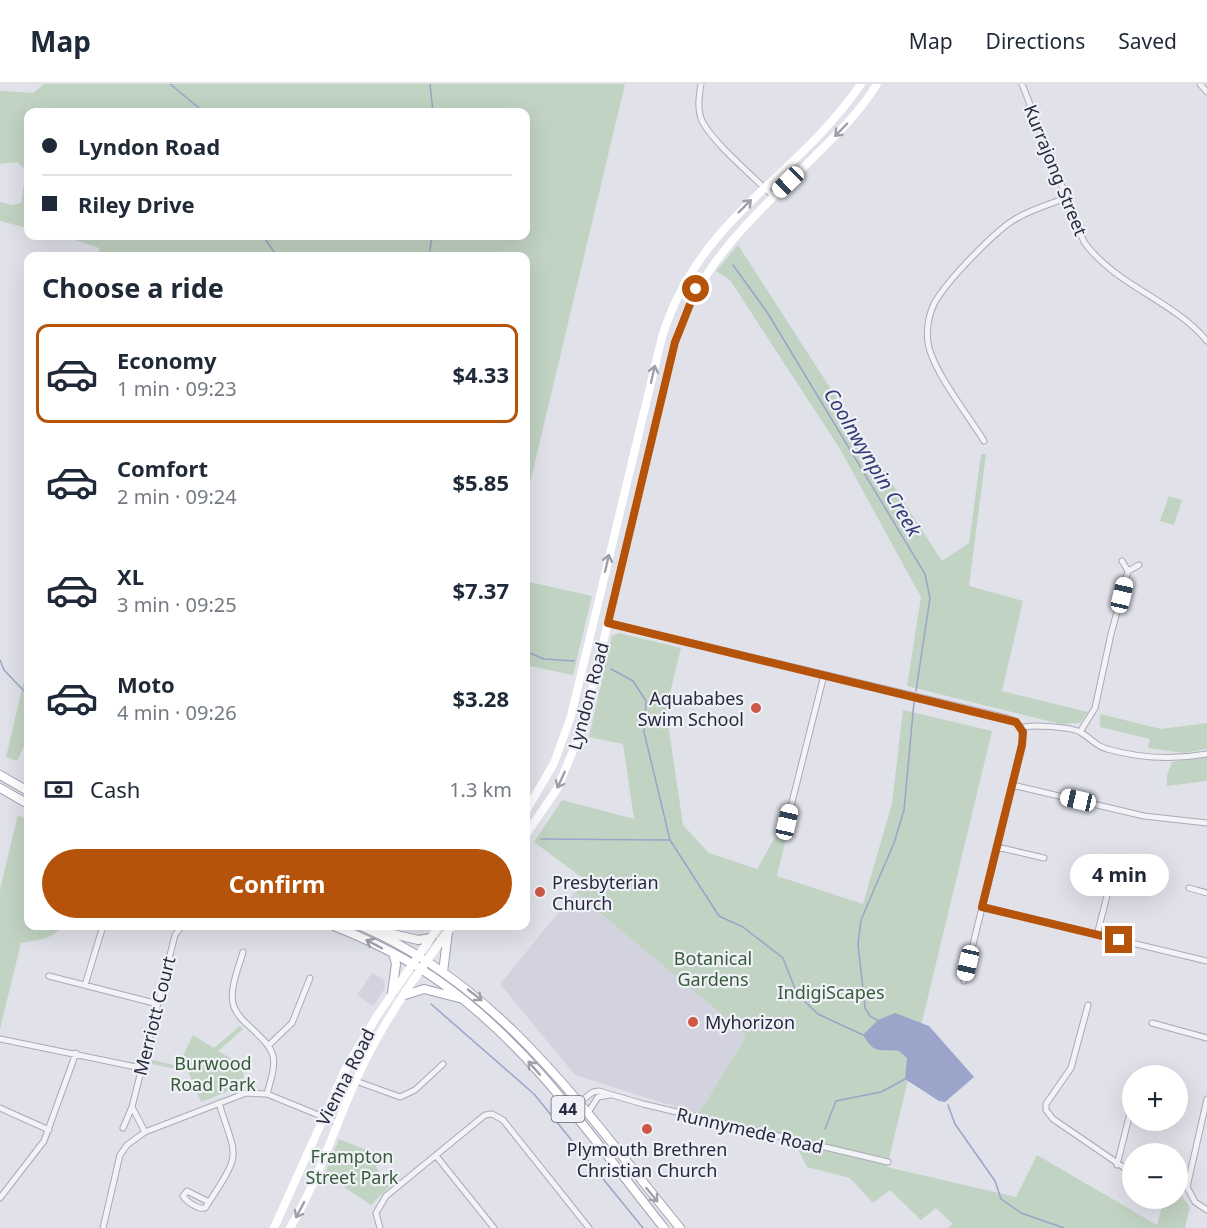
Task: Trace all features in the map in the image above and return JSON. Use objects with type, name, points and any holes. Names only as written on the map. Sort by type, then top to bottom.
[{"type":"main road","name":"Lyndon Road","points":[[530,805],[541,788],[563,741],[669,314],[700,255],[837,114],[861,84]]},
{"type":"main road","name":"Lyndon Road","points":[[530,829],[557,789],[578,741],[680,323],[702,278],[721,251],[842,130],[877,84]]},
{"type":"main road","points":[[594,620],[608,623]]},
{"type":"main road","points":[[0,775],[24,790]]},
{"type":"main road","points":[[0,788],[24,802]]},
{"type":"main road","name":"44","points":[[343,930],[416,961]]},
{"type":"main road","name":"44","points":[[370,930],[416,961],[443,972],[492,1008],[522,1037],[680,1228]]},
{"type":"main road","points":[[377,930],[418,940],[431,938]]},
{"type":"main road","points":[[416,961],[436,930]]},
{"type":"main road","points":[[425,966],[449,930]]},
{"type":"main road","points":[[443,972],[450,930]]},
{"type":"main road","points":[[392,993],[396,964],[393,953]]},
{"type":"main road","name":"Vienna Road","points":[[274,1228],[342,1076],[392,993],[416,961]]},
{"type":"main road","name":"44","points":[[425,966],[520,1052],[664,1228]]},
{"type":"main road","name":"Vienna Road","points":[[290,1228],[306,1198],[355,1082],[380,1034],[425,966]]},
{"type":"main road","points":[[405,995],[424,989],[462,999]]},
{"type":"main road","points":[[573,1115],[582,1108]]},
{"type":"street","points":[[701,84],[698,100],[702,120],[713,135],[774,197]]},
{"type":"street","name":"Kurrajong Street","points":[[1022,84],[1084,242],[1098,261],[1185,320],[1207,341]]},
{"type":"street","points":[[1200,84],[1207,92]]},
{"type":"street","points":[[984,441],[932,360],[928,342],[928,324],[934,304],[945,287],[1003,229],[1017,218],[1066,198]]},
{"type":"street","points":[[1080,732],[1095,708],[1128,571],[1122,561]]},
{"type":"street","points":[[1128,571],[1139,565]]},
{"type":"street","points":[[608,623],[1011,719],[1021,728],[1023,740],[964,981]]},
{"type":"street","points":[[787,822],[824,675]]},
{"type":"street","points":[[1021,728],[1031,724],[1080,732],[1093,744],[1123,753],[1169,758],[1207,754]]},
{"type":"street","points":[[1012,784],[1144,816],[1207,823]]},
{"type":"street","points":[[997,847],[1044,858]]},
{"type":"street","points":[[1097,934],[1111,880]]},
{"type":"street","points":[[1190,888],[1207,893]]},
{"type":"street","points":[[982,907],[1207,961]]},
{"type":"street","points":[[85,985],[102,930]]},
{"type":"street","name":"Merriott Court","points":[[123,1128],[132,1107],[175,935],[179,930]]},
{"type":"street","points":[[243,952],[232,993],[234,1006],[240,1018],[269,1045],[274,1059],[267,1094]]},
{"type":"street","points":[[49,976],[158,1004]]},
{"type":"street","points":[[269,1045],[292,1023],[310,978]]},
{"type":"street","points":[[1088,1005],[1071,1068],[1046,1104],[1046,1110],[1053,1119],[1122,1167]]},
{"type":"street","points":[[1152,1023],[1207,1038]]},
{"type":"street","points":[[0,1039],[141,1068]]},
{"type":"street","points":[[0,1198],[38,1151],[49,1130],[76,1053]]},
{"type":"street","points":[[342,1076],[400,1097],[415,1090],[443,1064]]},
{"type":"street","name":"Runnymede Road","points":[[582,1108],[593,1092],[611,1095],[888,1162]]},
{"type":"street","points":[[103,1228],[120,1155],[127,1145],[145,1132],[246,1093],[267,1094],[338,1123]]},
{"type":"street","points":[[582,1108],[598,1097],[611,1095]]},
{"type":"street","points":[[1188,1183],[1207,1098]]},
{"type":"street","points":[[209,1202],[189,1190],[184,1194],[186,1200],[204,1209],[209,1202],[234,1160],[234,1145],[219,1103]]},
{"type":"street","points":[[132,1107],[145,1132]]},
{"type":"street","points":[[0,1108],[49,1130]]},
{"type":"street","points":[[380,1228],[376,1213],[382,1201],[485,1115],[498,1115],[589,1228]]},
{"type":"street","points":[[1118,1165],[1126,1131]]},
{"type":"street","points":[[437,1157],[494,1228]]},
{"type":"street","points":[[0,1183],[7,1187]]},
{"type":"street","points":[[1188,1189],[1195,1202],[1207,1210]]},
{"type":"shaded area","points":[[575,892],[744,1033],[745,1039],[698,1114],[575,1075],[500,984]]},
{"type":"shaded area","points":[[372,973],[384,980],[385,988],[373,1006],[357,995]]},
{"type":"green space","points":[[44,84],[625,84],[530,483],[530,252],[99,252],[99,248],[75,240],[530,240],[530,108],[24,108],[24,168],[17,162],[0,164],[0,91],[33,93]]},
{"type":"green space","points":[[24,183],[24,227],[0,221],[0,202],[13,205],[21,203]]},
{"type":"green space","points":[[738,245],[942,561],[969,543],[981,454],[986,454],[969,586],[1023,601],[1002,691],[1088,712],[1080,723],[1060,724],[907,686],[921,597],[840,449],[730,280],[716,271]]},
{"type":"green space","points":[[1169,496],[1182,500],[1174,525],[1160,521]]},
{"type":"green space","points":[[530,582],[592,596],[573,675],[530,666]]},
{"type":"green space","name":"IndigiScapes","points":[[619,633],[681,648],[666,709],[683,825],[709,853],[757,869],[778,832],[787,835],[777,876],[863,904],[892,803],[903,710],[992,731],[887,1167],[1016,1197],[1037,1155],[1122,1205],[1122,1209],[1130,1209],[1157,1225],[1161,1209],[1188,1209],[1188,1204],[1190,1207],[1185,1228],[948,1228],[953,1224],[936,1208],[921,1220],[890,1190],[873,1203],[850,1178],[807,1167],[798,1149],[799,1138],[698,1114],[745,1039],[744,1033],[575,892],[584,879],[534,842],[562,800],[634,819],[623,744],[589,737],[612,636]]},
{"type":"green space","points":[[24,680],[24,746],[17,761],[6,757]]},
{"type":"green space","points":[[1100,714],[1161,729],[1207,723],[1207,749],[1184,753],[1148,748],[1150,739],[1100,727]]},
{"type":"green space","points":[[1207,756],[1207,781],[1167,786],[1167,775],[1172,762]]},
{"type":"green space","points":[[18,815],[24,818],[24,930],[59,930],[49,937],[21,943],[0,1029],[0,889]]},
{"type":"green space","name":"Burwood Road Park","points":[[240,1026],[243,1029],[218,1051],[243,1066],[244,1085],[201,1102],[188,1071],[151,1064],[152,1060],[178,1066],[193,1035],[214,1048]]},
{"type":"green space","name":"Frampton Street Park","points":[[339,1139],[377,1154],[376,1167],[389,1187],[371,1205],[325,1174]]},
{"type":"water","points":[[895,1013],[929,1026],[974,1077],[945,1102],[939,1101],[905,1079],[907,1058],[899,1051],[878,1050],[867,1042],[863,1035],[878,1020]]},
{"type":"waterway","points":[[170,84],[199,108]]},
{"type":"waterway","name":"Coolnwynpin Creek","points":[[430,84],[433,108]]},
{"type":"waterway","points":[[266,240],[274,252]]},
{"type":"waterway","name":"Coolnwynpin Creek","points":[[430,252],[431,240]]},
{"type":"waterway","name":"Coolnwynpin Creek","points":[[733,265],[767,312],[925,574],[930,598],[916,691]]},
{"type":"waterway","name":"Coolnwynpin Creek","points":[[530,653],[544,659],[574,661]]},
{"type":"waterway","name":"Coolnwynpin Creek","points":[[0,660],[4,670],[24,690]]},
{"type":"waterway","name":"Coolnwynpin Creek","points":[[611,669],[633,681],[646,701],[644,732],[670,840],[719,916],[743,927],[783,958],[797,994],[818,1014],[863,1035]]},
{"type":"waterway","name":"Coolnwynpin Creek","points":[[879,1021],[870,1016],[865,1008],[858,944],[861,920],[894,843],[904,810],[914,702]]},
{"type":"waterway","points":[[541,839],[669,840]]},
{"type":"waterway","points":[[431,1004],[534,1094],[643,1228]]},
{"type":"waterway","points":[[825,1129],[836,1101],[881,1092],[905,1079]]},
{"type":"waterway","name":"Coolnwynpin Creek","points":[[948,1105],[955,1124],[995,1181],[1001,1199],[1021,1213],[1064,1228]]},
{"type":"place","name":"Aquababes Swim School","points":[[756,708]]},
{"type":"place","name":"Presbyterian Church","points":[[540,892]]},
{"type":"place","name":"Myhorizon","points":[[693,1022]]},
{"type":"place","name":"Plymouth Brethren Christian Church","points":[[647,1129]]},
{"type":"route","points":[[696,289],[680,323],[608,623],[1016,722],[1023,732],[1023,740],[982,907],[1119,940]]},
{"type":"park label","name":"Botanical Gardens","points":[[713,968]]}]
